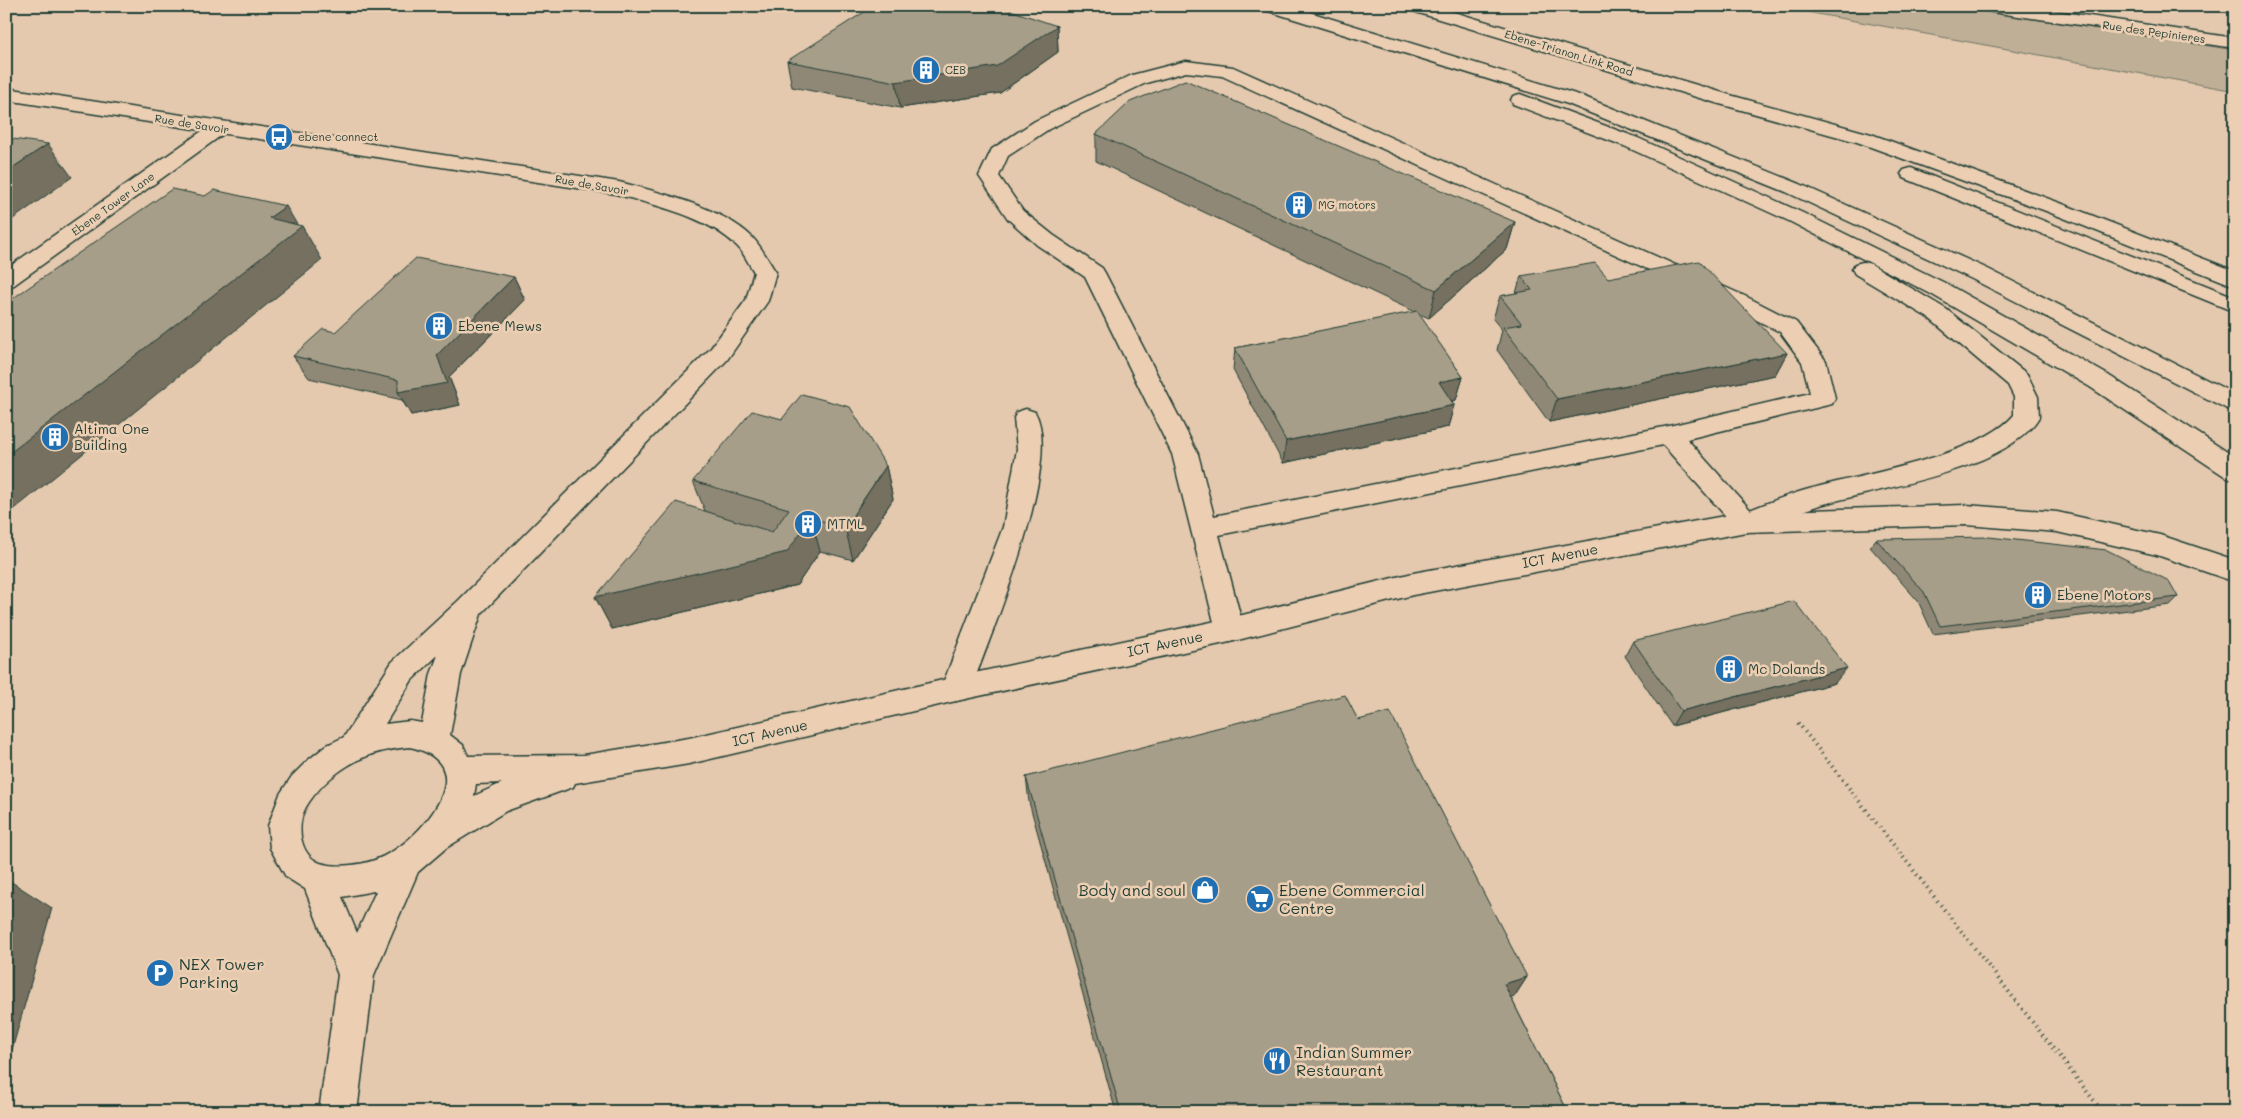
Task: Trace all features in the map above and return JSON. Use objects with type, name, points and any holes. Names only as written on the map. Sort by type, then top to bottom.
[{"type":"main road","points":[[1271,6],[1575,100],[1793,188],[1980,274],[2235,405]]},
{"type":"main road","name":"Ebene-Trianon Link Road","points":[[1415,6],[1724,99]]},
{"type":"main road","name":"Rue des Pepinieres","points":[[1985,6],[2235,43]]},
{"type":"main road","points":[[2064,6],[2082,21]]},
{"type":"main road","points":[[1319,22],[1383,50],[1632,142],[1796,217],[1939,289],[2099,382],[2235,470]]},
{"type":"main road","points":[[1204,528],[1669,435],[1823,398],[1814,361],[1788,327],[1740,302],[1226,71],[1186,66],[1140,79],[1042,125],[999,153],[989,176],[1015,215],[1045,240],[1094,273],[1185,454],[1230,630]]},
{"type":"main road","name":"Rue de Savoir","points":[[6,94],[619,188],[719,224],[744,240],[765,272],[757,301],[719,354],[468,609],[402,671],[355,746]]},
{"type":"main road","points":[[1724,99],[1864,138],[2053,207],[2235,279]]},
{"type":"main road","points":[[1724,99],[2235,305]]},
{"type":"main road","name":"Ebene Tower Lane","points":[[6,280],[219,128]]},
{"type":"main road","points":[[1632,142],[1699,186],[1857,265],[1938,314],[2018,380],[2026,397],[2027,417],[2014,431],[1970,456],[1808,499],[1746,522]]},
{"type":"main road","points":[[956,689],[1016,527],[1030,450],[1026,418]]},
{"type":"main road","points":[[1669,435],[1746,522]]},
{"type":"main road","points":[[1746,522],[1966,515],[2057,522],[2160,545],[2235,571]]},
{"type":"main road","name":"ICT Avenue","points":[[461,770],[584,769],[690,751],[956,689],[1230,630],[1412,584],[1746,522]]},
{"type":"main road","name":"Rue de Savoir","points":[[434,740],[446,674],[468,609]]},
{"type":"main road","points":[[410,734],[434,740],[451,752],[461,770],[460,794],[451,818],[418,852],[376,876],[346,881],[318,878],[298,868],[287,850],[284,828],[291,804],[307,781],[330,761],[355,746],[384,736],[410,734]]},
{"type":"main road","name":"ICT Avenue","points":[[418,852],[495,800],[584,769]]},
{"type":"main road","points":[[338,1112],[356,976],[418,852]]},
{"type":"main road","points":[[318,878],[356,976]]},
{"type":"path","points":[[1798,723],[2103,1112]]},
{"type":"shaded area","points":[[1774,6],[1950,6],[2235,50],[2235,91]]},
{"type":"building","points":[[914,6],[998,6],[1057,26],[997,66],[896,82],[787,61],[869,9]]},
{"type":"building","name":"MG motors","points":[[1185,80],[1515,222],[1436,290],[1096,134],[1130,102]]},
{"type":"building","points":[[6,138],[48,144],[6,172]]},
{"type":"building","points":[[172,189],[205,196],[214,190],[286,206],[269,218],[302,226],[6,456],[6,303]]},
{"type":"building","name":"Ebene Mews","points":[[416,258],[514,277],[437,355],[447,383],[398,392],[398,380],[293,356],[323,329],[335,332]]},
{"type":"building","points":[[1699,261],[1787,353],[1557,399],[1503,327],[1522,324],[1500,296],[1532,290],[1521,276],[1595,263],[1608,278]]},
{"type":"building","points":[[1417,311],[1463,377],[1439,382],[1454,405],[1286,441],[1235,348]]},
{"type":"building","points":[[802,394],[850,407],[886,466],[845,527],[811,518],[787,552],[595,597],[676,502],[772,532],[789,509],[693,481],[752,411],[782,419]]},
{"type":"building","name":"Ebene Motors","points":[[1989,537],[2107,550],[2169,581],[2178,597],[1940,626],[1924,592],[1876,539]]},
{"type":"building","name":"Mc Dolands","points":[[1794,601],[1847,668],[1681,711],[1633,641]]},
{"type":"building","name":"Ebene Commercial Centre","points":[[1345,695],[1358,720],[1390,712],[1527,977],[1504,984],[1568,1112],[1121,1112],[1026,777]]},
{"type":"building","points":[[10,881],[6,894],[6,882]]},
{"type":"place","name":"CEB","points":[[926,70]]},
{"type":"place","name":"ebene connect","points":[[279,137]]},
{"type":"place","name":"MG motors","points":[[1299,205]]},
{"type":"place","name":"Ebene Mews","points":[[439,326]]},
{"type":"place","name":"Altima One Building","points":[[55,437]]},
{"type":"place","name":"MTML","points":[[808,524]]},
{"type":"place","name":"Ebene Motors","points":[[2038,595]]},
{"type":"place","name":"Mc Dolands","points":[[1729,669]]},
{"type":"place","name":"Body and soul","points":[[1205,890]]},
{"type":"place","name":"Ebene Commercial Centre","points":[[1260,899]]},
{"type":"place","name":"NEX Tower Parking","points":[[160,973]]},
{"type":"place","name":"Indian Summer Restaurant","points":[[1277,1061]]}]
